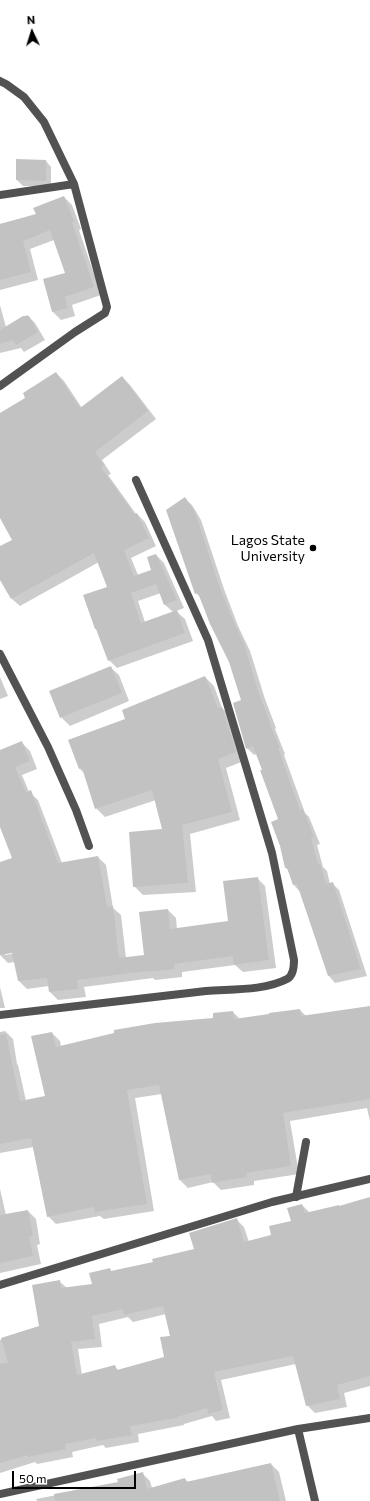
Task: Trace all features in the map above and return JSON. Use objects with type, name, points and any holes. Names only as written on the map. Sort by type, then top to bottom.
[{"type":"street","points":[[0,81],[24,97],[44,122],[74,184],[107,307],[105,313],[75,332],[0,386]]},
{"type":"street","points":[[0,195],[74,184]]},
{"type":"street","points":[[0,1014],[208,991],[262,987],[289,978],[293,970],[294,960],[272,854],[208,640],[136,480]]},
{"type":"street","points":[[0,654],[48,746],[76,810],[89,846]]},
{"type":"street","points":[[296,1197],[306,1142]]},
{"type":"street","points":[[0,1285],[272,1202],[370,1179]]},
{"type":"street","points":[[0,1494],[298,1429],[370,1418]]},
{"type":"street","points":[[298,1429],[314,1501]]},
{"type":"building","points":[[16,159],[46,160],[46,181],[16,180]]},
{"type":"building","points":[[64,196],[74,221],[72,222],[94,287],[65,297],[68,308],[52,312],[43,279],[65,273],[50,230],[23,241],[31,272],[0,280],[0,224],[36,214],[33,208]]},
{"type":"building","points":[[23,316],[29,316],[38,332],[16,345],[13,340],[0,344],[0,330]]},
{"type":"building","points":[[56,372],[80,408],[122,376],[148,411],[95,452],[104,465],[101,467],[134,514],[137,513],[149,538],[124,550],[134,576],[151,570],[147,557],[156,554],[177,600],[164,605],[156,584],[131,593],[141,623],[177,610],[185,633],[108,661],[83,595],[107,587],[94,553],[11,599],[0,580],[0,546],[12,540],[0,518],[0,413],[25,398],[23,393]]},
{"type":"building","points":[[185,497],[195,512],[218,582],[244,644],[258,691],[280,748],[278,748],[300,810],[303,809],[314,837],[311,838],[318,864],[320,863],[326,884],[333,882],[361,969],[328,976],[297,884],[293,885],[287,868],[285,868],[280,846],[271,822],[278,819],[253,746],[246,749],[233,703],[241,700],[229,662],[210,624],[198,593],[195,594],[166,510]]},
{"type":"building","points":[[111,666],[122,693],[60,718],[49,691]]},
{"type":"building","points":[[205,676],[218,708],[222,707],[236,752],[218,759],[232,812],[182,825],[188,883],[133,887],[129,832],[162,829],[152,790],[95,809],[82,768],[79,769],[68,740],[125,719],[122,710]]},
{"type":"building","points":[[22,741],[30,761],[15,767],[26,792],[31,790],[58,863],[98,856],[107,907],[113,906],[119,958],[144,955],[139,912],[168,909],[170,929],[228,921],[223,881],[258,877],[269,960],[234,965],[233,956],[174,964],[175,969],[146,971],[77,980],[78,989],[49,992],[47,978],[18,981],[12,953],[0,955],[0,862],[12,858],[0,827],[0,750]]},
{"type":"building","points":[[370,1006],[370,1099],[283,1113],[291,1166],[246,1173],[247,1177],[212,1183],[211,1174],[179,1180],[159,1085],[127,1090],[147,1204],[95,1212],[94,1207],[47,1217],[31,1138],[0,1144],[0,1035],[6,1034],[20,1101],[45,1096],[31,1036],[52,1032],[56,1047],[114,1033],[114,1030],[155,1023],[213,1018],[213,1013],[233,1011],[234,1019],[300,1009],[301,1016]]},
{"type":"building","points":[[370,1197],[370,1376],[337,1385],[340,1399],[306,1406],[293,1356],[214,1372],[223,1410],[208,1414],[207,1408],[177,1418],[130,1426],[132,1435],[97,1441],[96,1438],[65,1444],[66,1449],[28,1457],[28,1455],[0,1463],[0,1364],[8,1363],[1,1338],[39,1326],[32,1285],[60,1280],[61,1288],[92,1284],[89,1273],[110,1268],[111,1271],[153,1262],[152,1259],[194,1249],[189,1233],[237,1218],[244,1242],[271,1235],[269,1226],[291,1221],[287,1208],[302,1204],[305,1213],[339,1206]],"holes":[[[163,1306],[170,1336],[160,1337],[164,1357],[117,1370],[115,1365],[77,1375],[71,1342],[95,1339],[92,1316],[123,1309],[124,1315]]]},
{"type":"building","points":[[28,1210],[33,1236],[29,1237],[33,1256],[0,1263],[0,1215]]},
{"type":"building","points":[[271,1463],[280,1501],[55,1501],[54,1494],[118,1482],[117,1479],[143,1472],[147,1489],[185,1478],[186,1482]]},
{"type":"place","name":"Lagos State University","points":[[313,548]]}]
